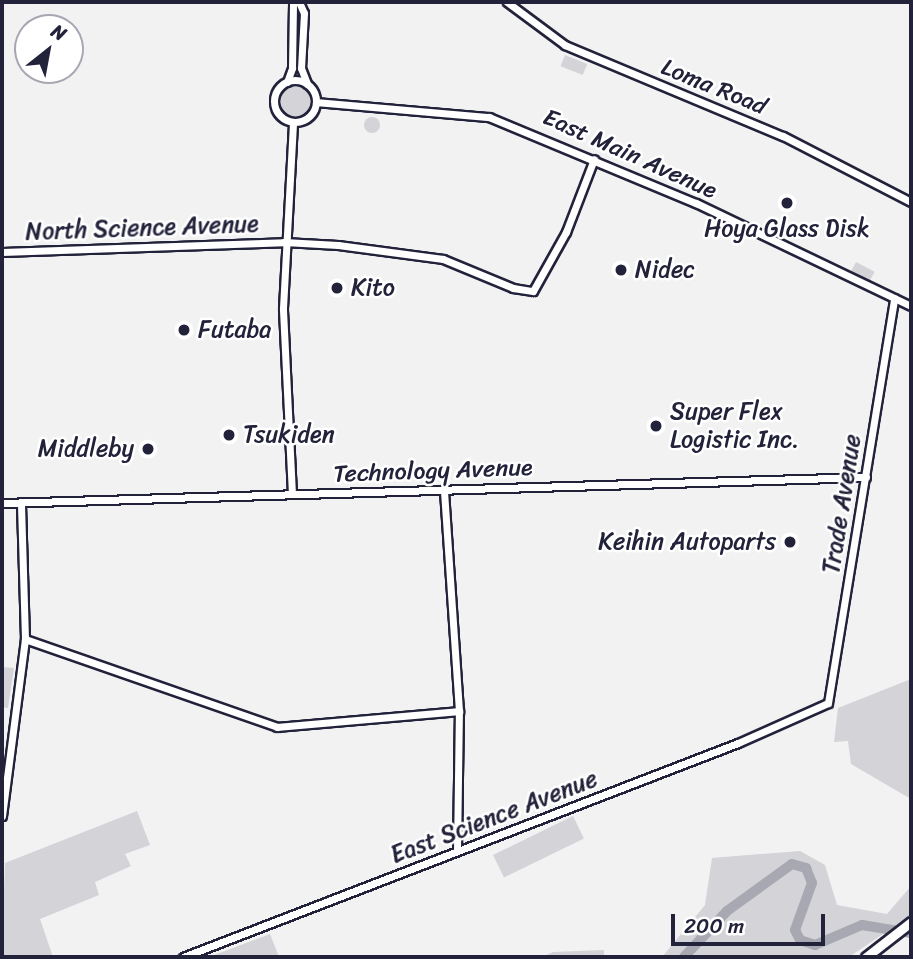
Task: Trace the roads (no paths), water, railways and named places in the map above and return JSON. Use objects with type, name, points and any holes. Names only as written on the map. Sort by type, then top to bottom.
[{"type":"main road","points":[[866,957],[911,922]]},
{"type":"street","points":[[293,2],[292,68],[287,82],[276,90],[274,107],[280,117],[293,123],[308,118],[316,102],[301,68],[304,13],[299,2]]},
{"type":"street","name":"Loma Road","points":[[507,2],[565,45],[783,136],[911,202]]},
{"type":"street","points":[[287,82],[308,85]]},
{"type":"street","name":"East Main Avenue","points":[[316,102],[489,117],[594,159],[911,306]]},
{"type":"street","points":[[292,494],[284,242],[293,123]]},
{"type":"street","name":"North Science Avenue","points":[[2,252],[284,242],[413,252],[533,291],[566,232],[594,159]]},
{"type":"street","name":"Trade Avenue","points":[[818,711],[832,695],[894,298]]},
{"type":"street","name":"Technology Avenue","points":[[2,503],[866,477]]},
{"type":"street","points":[[444,490],[459,711],[457,850]]},
{"type":"street","points":[[2,816],[25,639],[21,503]]},
{"type":"street","points":[[25,639],[277,727],[459,711]]},
{"type":"street","name":"East Science Avenue","points":[[183,957],[818,711]]},
{"type":"street","points":[[2,745],[11,746]]},
{"type":"waterway","points":[[684,957],[727,911],[792,864],[806,868],[812,883],[795,930],[800,940],[815,945],[862,925],[911,933]]},
{"type":"place","name":"Hoya Glass Disk","points":[[787,203]]},
{"type":"place","name":"Nidec","points":[[621,270]]},
{"type":"place","name":"Kito","points":[[337,288]]},
{"type":"place","name":"Futaba","points":[[184,330]]},
{"type":"place","name":"Super Flex Logistic Inc.","points":[[656,426]]},
{"type":"place","name":"Tsukiden","points":[[229,435]]},
{"type":"place","name":"Middleby","points":[[148,449]]},
{"type":"place","name":"Keihin Autoparts","points":[[790,542]]}]
